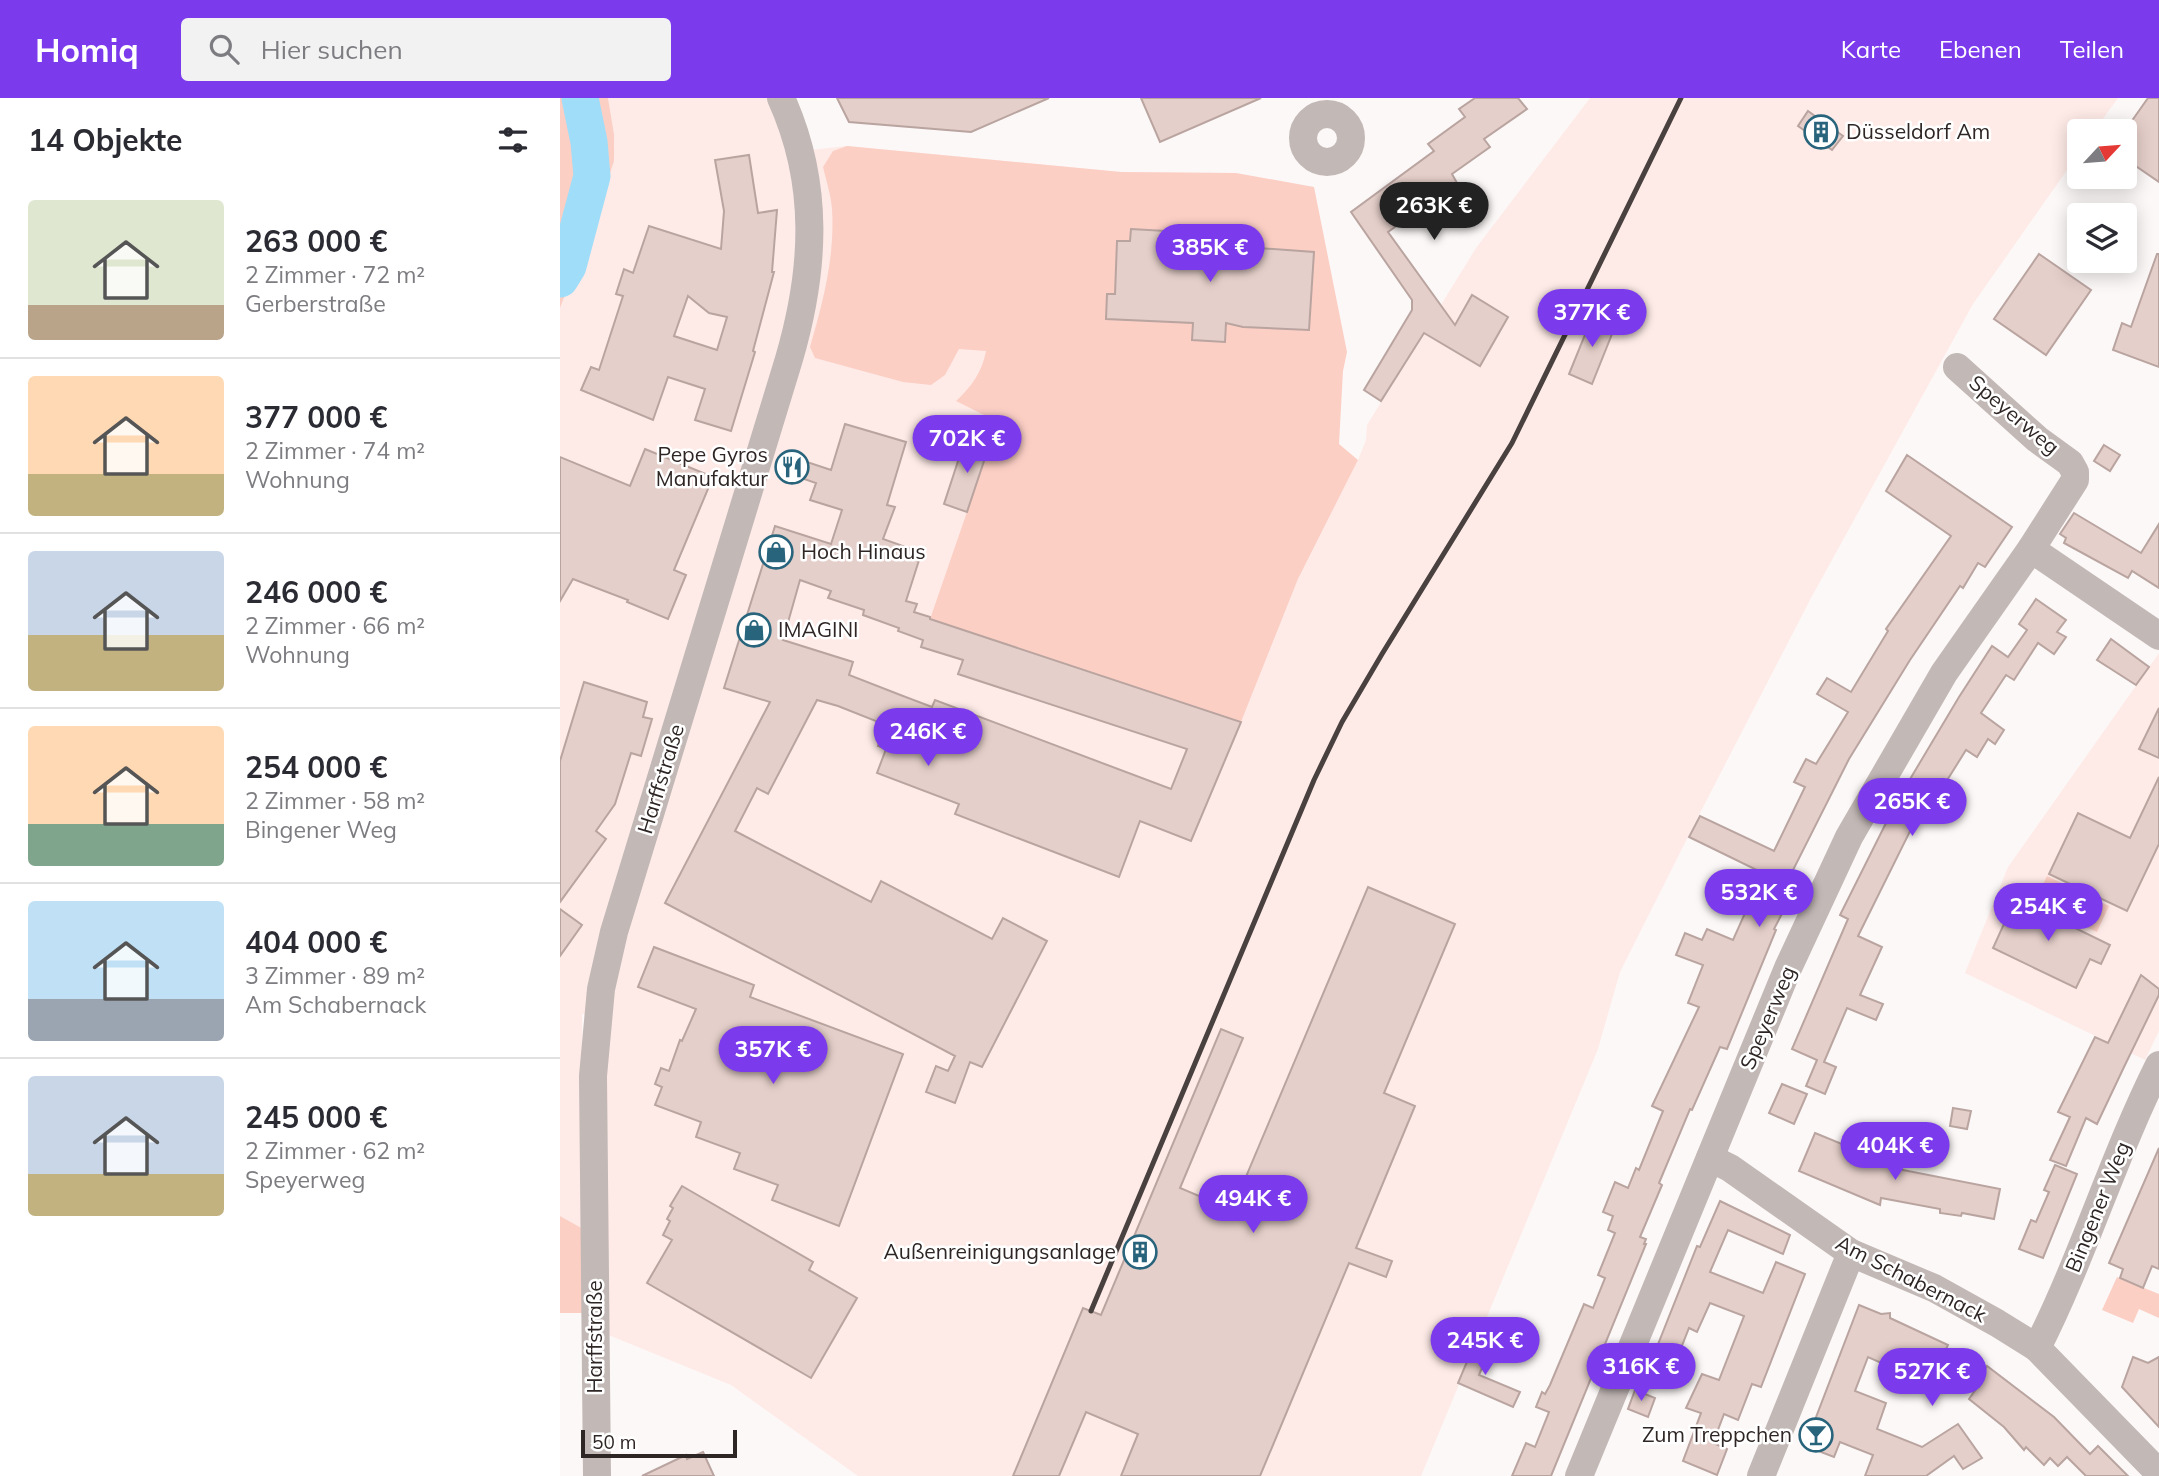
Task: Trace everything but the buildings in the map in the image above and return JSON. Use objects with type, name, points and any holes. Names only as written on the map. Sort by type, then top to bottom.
[{"type":"street","name":"Harffstraße","points":[[597,1476],[593,1076],[598,1009],[614,932],[789,359],[803,301],[810,260],[808,206],[799,148],[781,98]]},
{"type":"street","name":"Speyerweg","points":[[1579,1476],[1788,968],[1849,837],[1944,673],[2031,549],[2075,480],[2074,468],[2063,457],[2031,434],[1957,366]]},
{"type":"street","points":[[2031,549],[2159,636]]},
{"type":"street","name":"Bingener Weg","points":[[2037,1348],[2054,1313],[2118,1154],[2159,1065]]},
{"type":"street","name":"Am Schabernack","points":[[1710,1158],[1730,1168],[1851,1253],[1934,1288],[2037,1348],[2159,1473]]},
{"type":"street","points":[[1761,1476],[1851,1253]]},
{"type":"shaded area","points":[[560,98],[608,98],[614,134],[614,161],[560,308]]},
{"type":"shaded area","points":[[608,98],[770,98],[802,204],[796,364],[810,150],[847,146],[1121,172],[1236,173],[997,426],[930,619],[1241,722],[1298,579],[1358,460],[1366,440],[1367,425],[1476,248],[1590,98],[2118,98],[2103,119],[2067,119],[2067,170],[1973,304],[1811,598],[1699,815],[1620,972],[1598,1049],[1421,1476],[858,1476],[731,1385],[606,1334],[602,1028],[582,1013],[585,1230],[560,1216],[560,308],[598,210],[614,134]]},
{"type":"shaded area","points":[[847,146],[1121,172],[1236,173],[1314,187],[1347,352],[1343,371],[1339,444],[1358,460],[1298,579],[1241,722],[930,619],[998,422],[956,401],[976,378],[986,351],[959,349],[945,375],[931,385],[903,382],[815,358],[810,347],[827,279],[832,244],[831,204],[823,167],[833,151]]},
{"type":"shaded area","points":[[2159,653],[2159,1031],[2145,1060],[1965,973],[2008,867]]},
{"type":"shaded area","points":[[2047,876],[2109,906],[2097,932],[2034,903]]},
{"type":"shaded area","points":[[560,1216],[585,1230],[585,1313],[560,1313]]},
{"type":"shaded area","points":[[2117,1277],[2159,1294],[2159,1318],[2139,1309],[2133,1323],[2102,1310]]},
{"type":"waterway","points":[[560,279],[568,266],[592,176],[589,142],[580,98]]},
{"type":"railway","points":[[1091,1311],[1314,780],[1342,722],[1512,443],[1681,98]]},
{"type":"place","name":"Düsseldorf Am","points":[[1821,132]]},
{"type":"place","name":"Pepe Gyros Manufaktur","points":[[792,467]]},
{"type":"place","name":"Hoch Hinaus","points":[[776,552]]},
{"type":"place","name":"IMAGINI","points":[[754,630]]},
{"type":"place","name":"Außenreinigungsanlage","points":[[1140,1252]]},
{"type":"place","name":"Zum Treppchen","points":[[1816,1435]]}]
